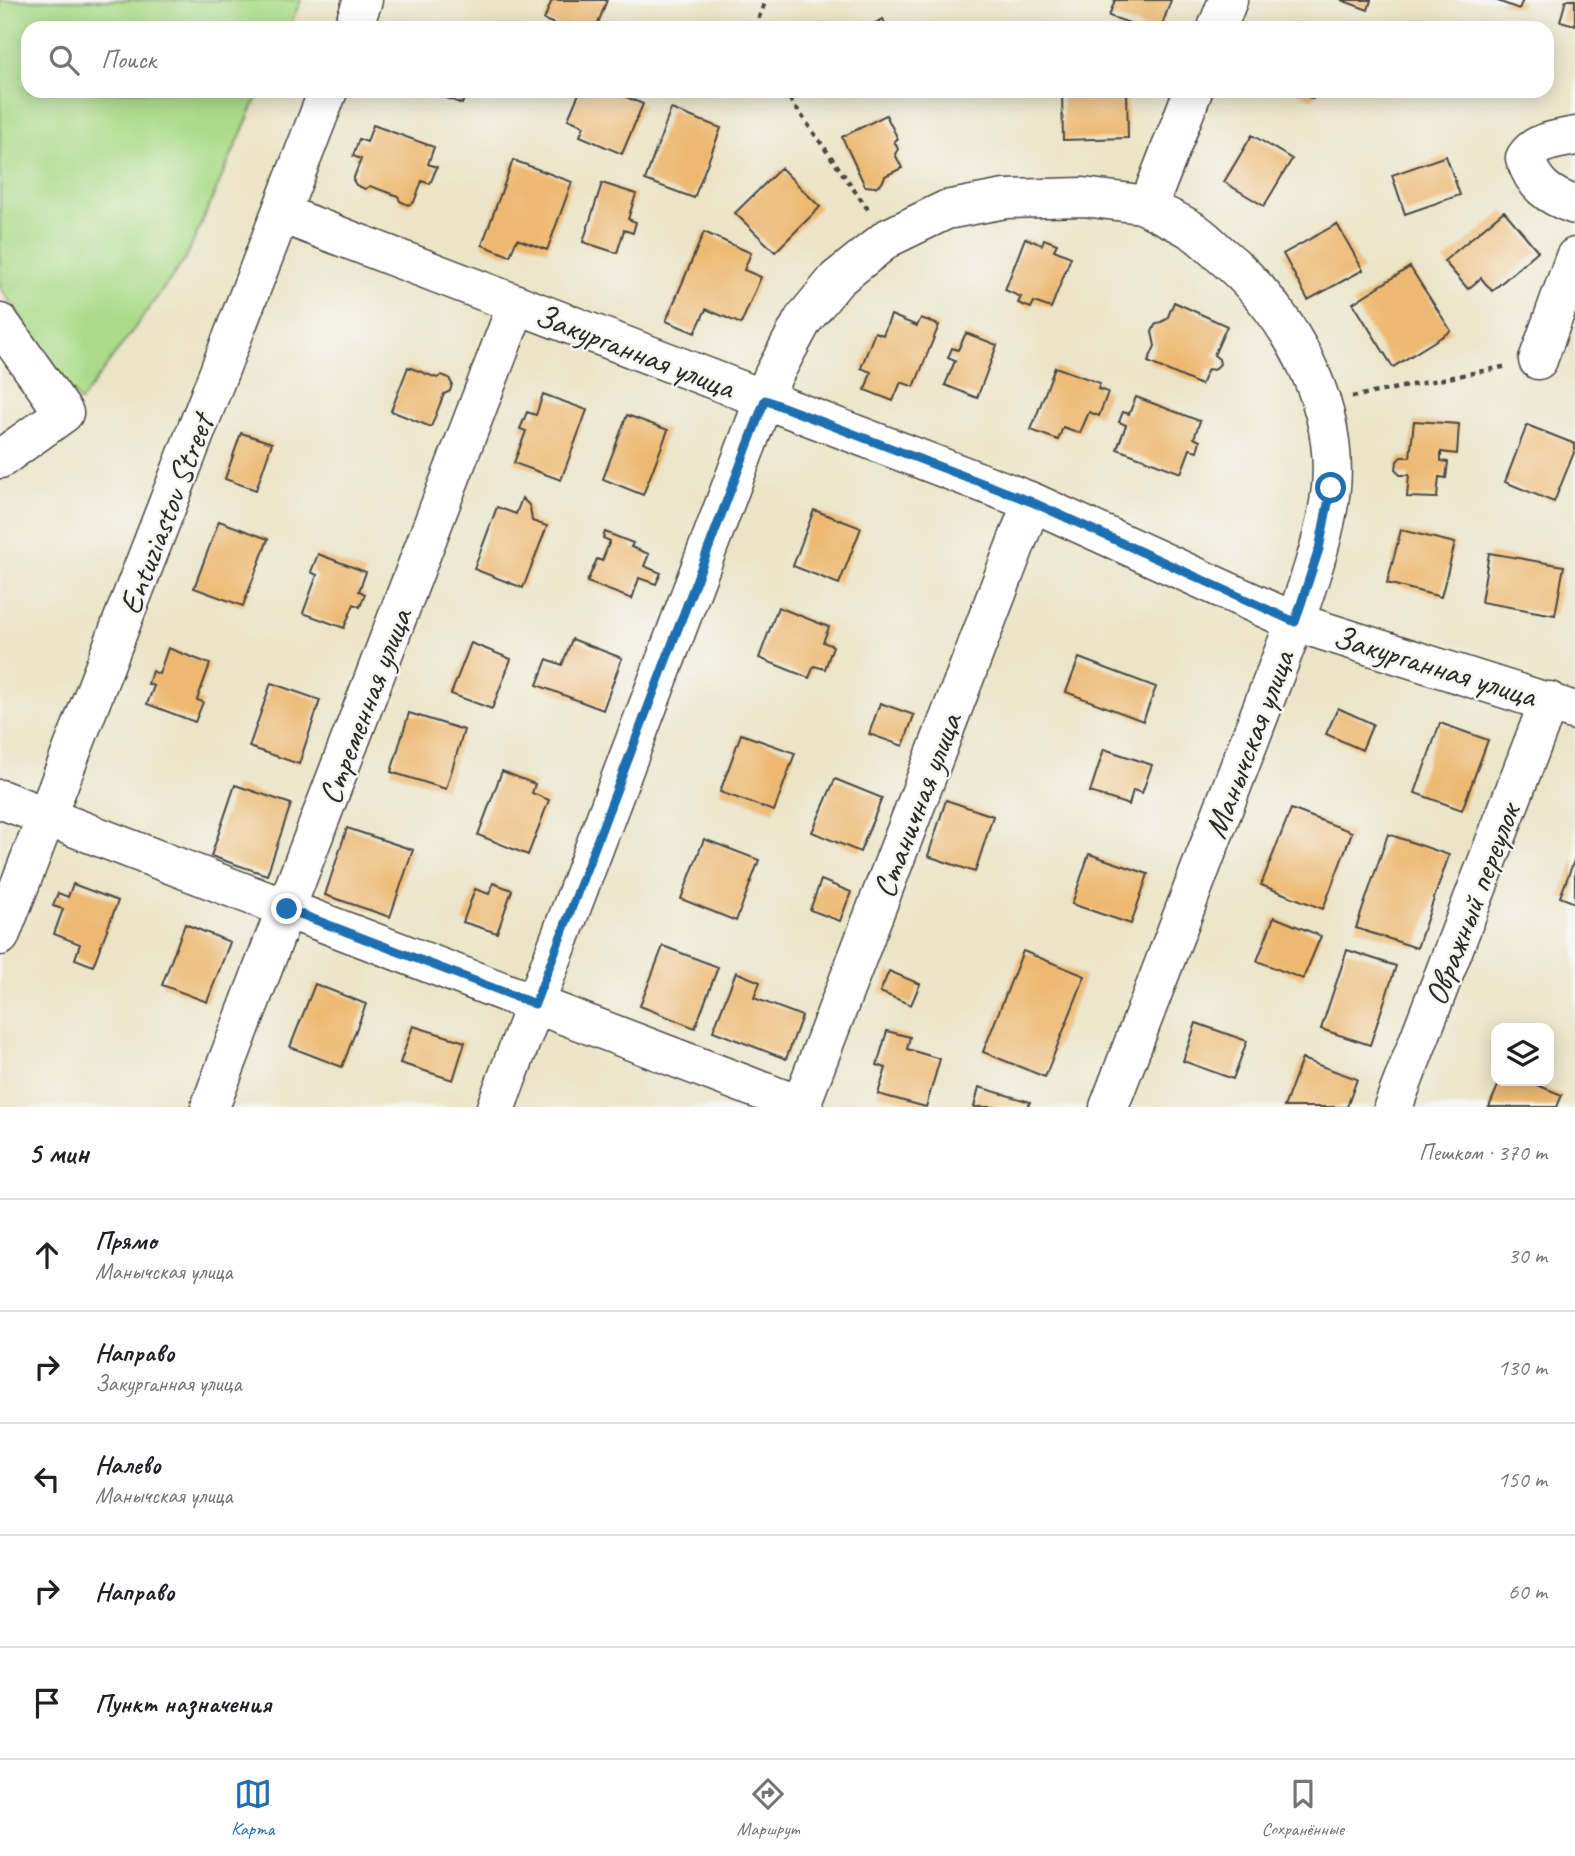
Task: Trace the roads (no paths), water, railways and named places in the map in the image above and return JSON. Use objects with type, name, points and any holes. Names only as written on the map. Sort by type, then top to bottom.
[{"type":"street","points":[[356,21],[363,0]]},
{"type":"street","points":[[1220,21],[1228,0]]},
{"type":"street","name":"Entuziastov Street","points":[[0,936],[325,98]]},
{"type":"street","points":[[1148,208],[1190,98]]},
{"type":"street","points":[[1575,136],[1543,143],[1530,149],[1525,158],[1531,176],[1542,187],[1556,198],[1575,205]]},
{"type":"street","name":"Манычская улица","points":[[496,1107],[773,376],[803,320],[837,279],[888,238],[946,210],[1005,199],[1083,197],[1141,204],[1192,230],[1246,275],[1289,330],[1311,373],[1330,434],[1331,488],[1319,549],[1295,622],[1109,1107]]},
{"type":"street","name":"Закурганная улица","points":[[282,214],[1032,502],[1295,622],[1562,706]]},
{"type":"street","points":[[1538,360],[1575,257]]},
{"type":"street","name":"Стременная улица","points":[[210,1107],[517,304]]},
{"type":"street","points":[[0,323],[64,413],[0,459]]},
{"type":"street","name":"Станичная улица","points":[[802,1107],[1032,502]]},
{"type":"street","name":"Овражный переулок","points":[[1393,1107],[1562,706]]},
{"type":"street","points":[[0,799],[802,1107]]}]
